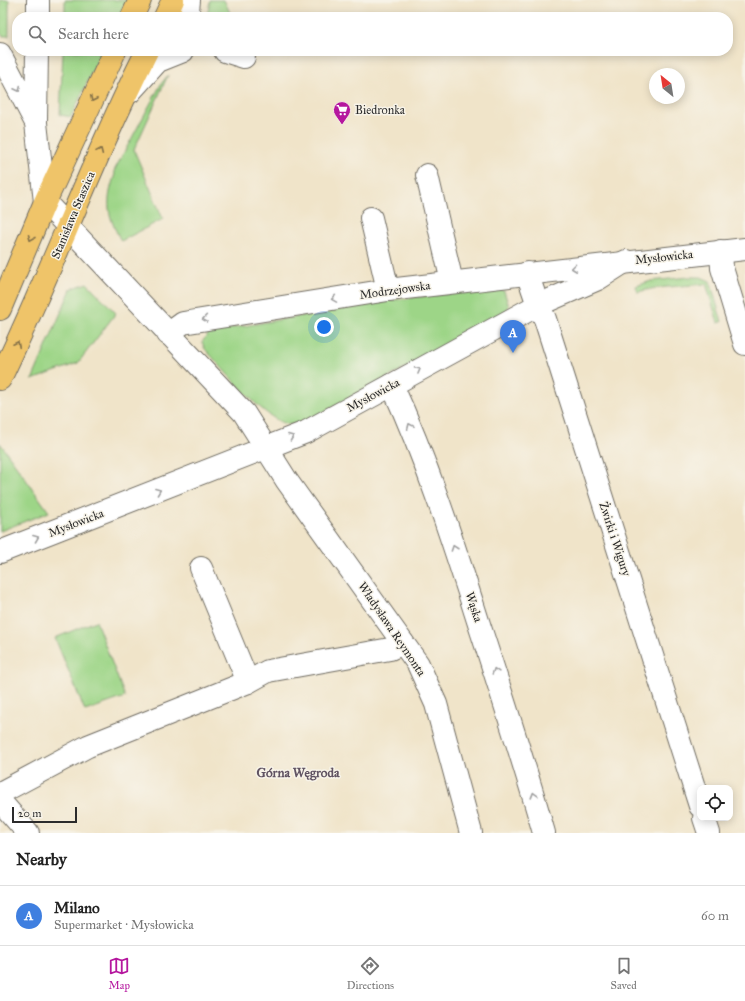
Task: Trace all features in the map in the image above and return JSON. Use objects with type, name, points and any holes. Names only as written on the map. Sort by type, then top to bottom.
[{"type":"main road","points":[[134,12],[140,0]]},
{"type":"main road","points":[[167,12],[173,0]]},
{"type":"main road","points":[[0,309],[45,202],[113,56]]},
{"type":"main road","name":"Stanisława Staszica","points":[[0,379],[20,337],[123,99],[145,56]]},
{"type":"street","points":[[38,0],[38,12]]},
{"type":"street","points":[[189,0],[189,12]]},
{"type":"street","points":[[0,54],[36,123]]},
{"type":"street","points":[[37,56],[36,123],[45,202],[244,413],[267,447]]},
{"type":"street","points":[[123,99],[158,61],[170,56]]},
{"type":"street","points":[[427,175],[452,282]]},
{"type":"street","points":[[371,218],[388,290]]},
{"type":"street","name":"Mysłowicka","points":[[0,552],[306,432],[538,305],[598,279],[626,261],[745,248]]},
{"type":"street","points":[[721,251],[722,268],[745,344]]},
{"type":"street","name":"Modrzejowska","points":[[168,334],[183,323],[388,290],[626,261]]},
{"type":"street","name":"Żwirki i Wigury","points":[[527,273],[538,305],[545,319],[697,797]]},
{"type":"street","name":"Wąska","points":[[392,385],[412,430],[463,574],[528,774],[544,833]]},
{"type":"street","name":"Władysława Reymonta","points":[[267,447],[291,486],[403,643],[423,675],[436,704],[471,833]]},
{"type":"street","points":[[201,568],[248,682]]},
{"type":"street","points":[[0,793],[88,746],[248,682],[268,670],[390,649],[403,643]]},
{"type":"street","points":[[0,801],[22,831]]},
{"type":"street","points":[[705,821],[709,833]]},
{"type":"green space","points":[[0,0],[9,0],[9,36],[3,36],[0,33]]},
{"type":"green space","points":[[65,0],[127,0],[121,12],[65,12]]},
{"type":"green space","points":[[210,0],[224,0],[230,12],[208,12]]},
{"type":"green space","points":[[63,56],[100,56],[71,117],[60,115]]},
{"type":"green space","points":[[168,75],[134,150],[163,219],[121,241],[110,216],[109,208],[110,193],[115,174],[114,171],[161,84]]},
{"type":"green space","points":[[701,277],[710,281],[722,322],[718,323],[706,284],[656,288],[637,292],[636,286],[651,281]]},
{"type":"green space","points":[[87,283],[116,313],[78,363],[32,380],[71,289]]},
{"type":"green space","points":[[498,288],[504,291],[509,307],[501,316],[306,422],[294,425],[281,422],[258,405],[233,381],[205,349],[202,342],[209,333],[221,330],[392,300]]},
{"type":"green space","points":[[0,443],[49,512],[0,531]]},
{"type":"green space","points":[[96,621],[125,697],[85,711],[55,638]]},
{"type":"place","name":"Biedronka","points":[[342,125]]},
{"type":"place","name":"Milano","points":[[513,353]]},
{"type":"district","name":"Górna Węgroda","points":[[298,772]]}]
